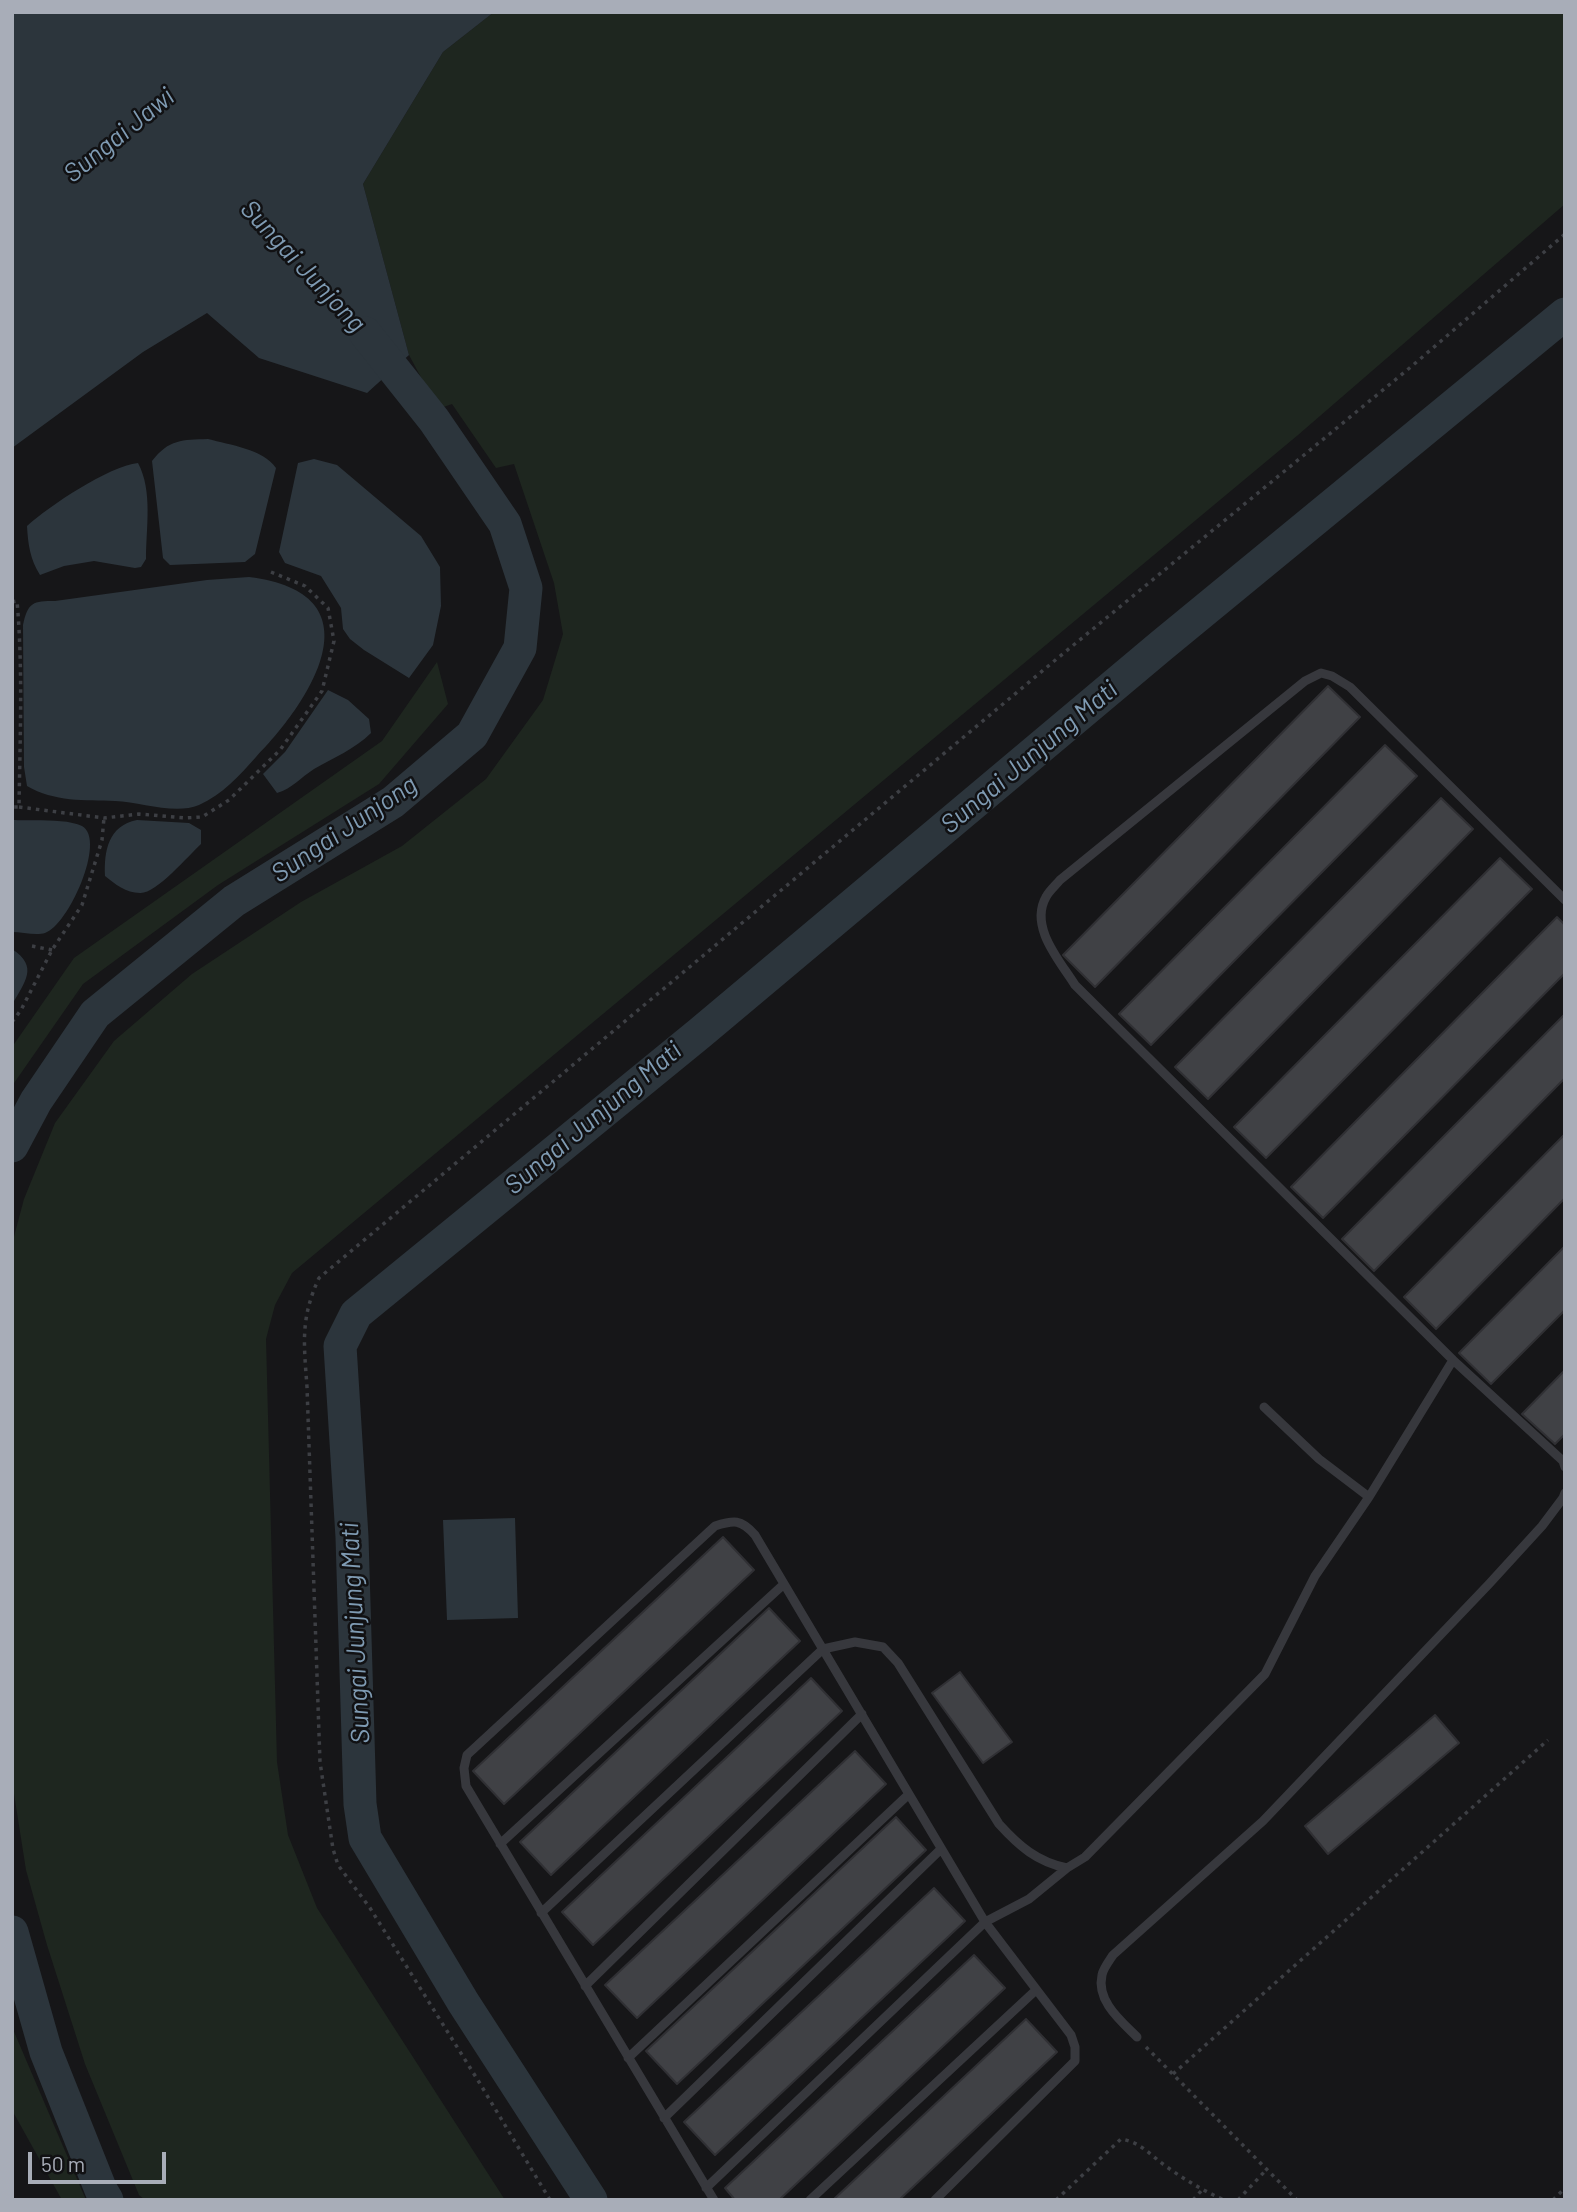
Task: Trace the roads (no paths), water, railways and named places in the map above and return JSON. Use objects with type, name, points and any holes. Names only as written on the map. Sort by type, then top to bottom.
[{"type":"lane","points":[[1565,900],[1350,687],[1321,673],[1306,681],[1060,880],[1045,898],[1041,916],[1045,937],[1075,985],[1453,1360],[1563,1461],[1565,1467]]},
{"type":"lane","points":[[706,2188],[985,1922],[1029,1899],[1085,1857],[1265,1674],[1315,1576],[1369,1497],[1453,1360]]},
{"type":"lane","points":[[1264,1407],[1319,1459],[1369,1497]]},
{"type":"lane","points":[[1136,2037],[1109,2007],[1102,1990],[1102,1974],[1112,1955],[1263,1821],[1489,1584],[1542,1526],[1565,1493]]},
{"type":"lane","points":[[714,2200],[466,1786],[464,1768],[467,1755],[715,1526],[731,1521],[745,1524],[755,1535],[985,1922],[1071,2035],[1075,2048],[1075,2061],[934,2200]]},
{"type":"lane","points":[[500,1844],[784,1584]]},
{"type":"lane","points":[[541,1913],[823,1649],[855,1642],[883,1647],[898,1664],[999,1824],[1015,1843],[1049,1864],[1067,1868]]},
{"type":"lane","points":[[584,1986],[862,1714]]},
{"type":"lane","points":[[628,2058],[909,1794]]},
{"type":"lane","points":[[664,2118],[941,1849]]},
{"type":"lane","points":[[810,2200],[1036,1990]]},
{"type":"water","name":"Sungai Jawi","points":[[12,12],[494,12],[443,52],[363,184],[409,355],[367,393],[259,358],[207,313],[143,352],[12,448]]},
{"type":"water","points":[[208,439],[255,452],[276,468],[255,554],[245,562],[170,565],[163,558],[152,461],[164,448],[177,442]]},
{"type":"water","points":[[314,459],[337,465],[421,536],[440,567],[441,606],[433,645],[409,678],[350,639],[343,629],[341,608],[321,576],[285,563],[279,552],[298,463]]},
{"type":"water","points":[[138,463],[146,485],[148,510],[146,559],[141,567],[94,561],[64,566],[40,575],[30,551],[27,526],[64,498],[96,479]]},
{"type":"water","points":[[249,577],[289,587],[313,604],[324,625],[323,651],[314,678],[278,733],[244,771],[215,796],[199,805],[179,809],[59,798],[27,786],[24,767],[23,625],[33,604],[207,580]]},
{"type":"water","points":[[328,690],[348,700],[369,719],[371,733],[351,749],[277,793],[263,774],[285,752]]},
{"type":"water","points":[[12,820],[75,823],[89,834],[90,848],[82,882],[64,915],[45,933],[12,932]]},
{"type":"water","points":[[137,820],[189,823],[201,830],[201,844],[163,881],[147,892],[140,893],[125,890],[105,876],[107,849],[114,834],[127,823]]},
{"type":"water","points":[[12,949],[25,962],[27,975],[12,1005]]},
{"type":"water","points":[[515,1518],[518,1618],[447,1620],[443,1520]]},
{"type":"waterway","name":"Sungai Junjung Mati","points":[[591,2200],[463,2002],[365,1838],[360,1804],[352,1537],[340,1346],[356,1314],[700,1033],[1161,646],[1565,314]]},
{"type":"waterway","name":"Sungai Junjong","points":[[12,1146],[36,1101],[95,1014],[234,901],[393,802],[472,735],[520,648],[526,588],[505,524],[434,420],[365,333]]},
{"type":"waterway","name":"Sungai Junjong","points":[[12,1932],[46,2052],[107,2200]]}]
